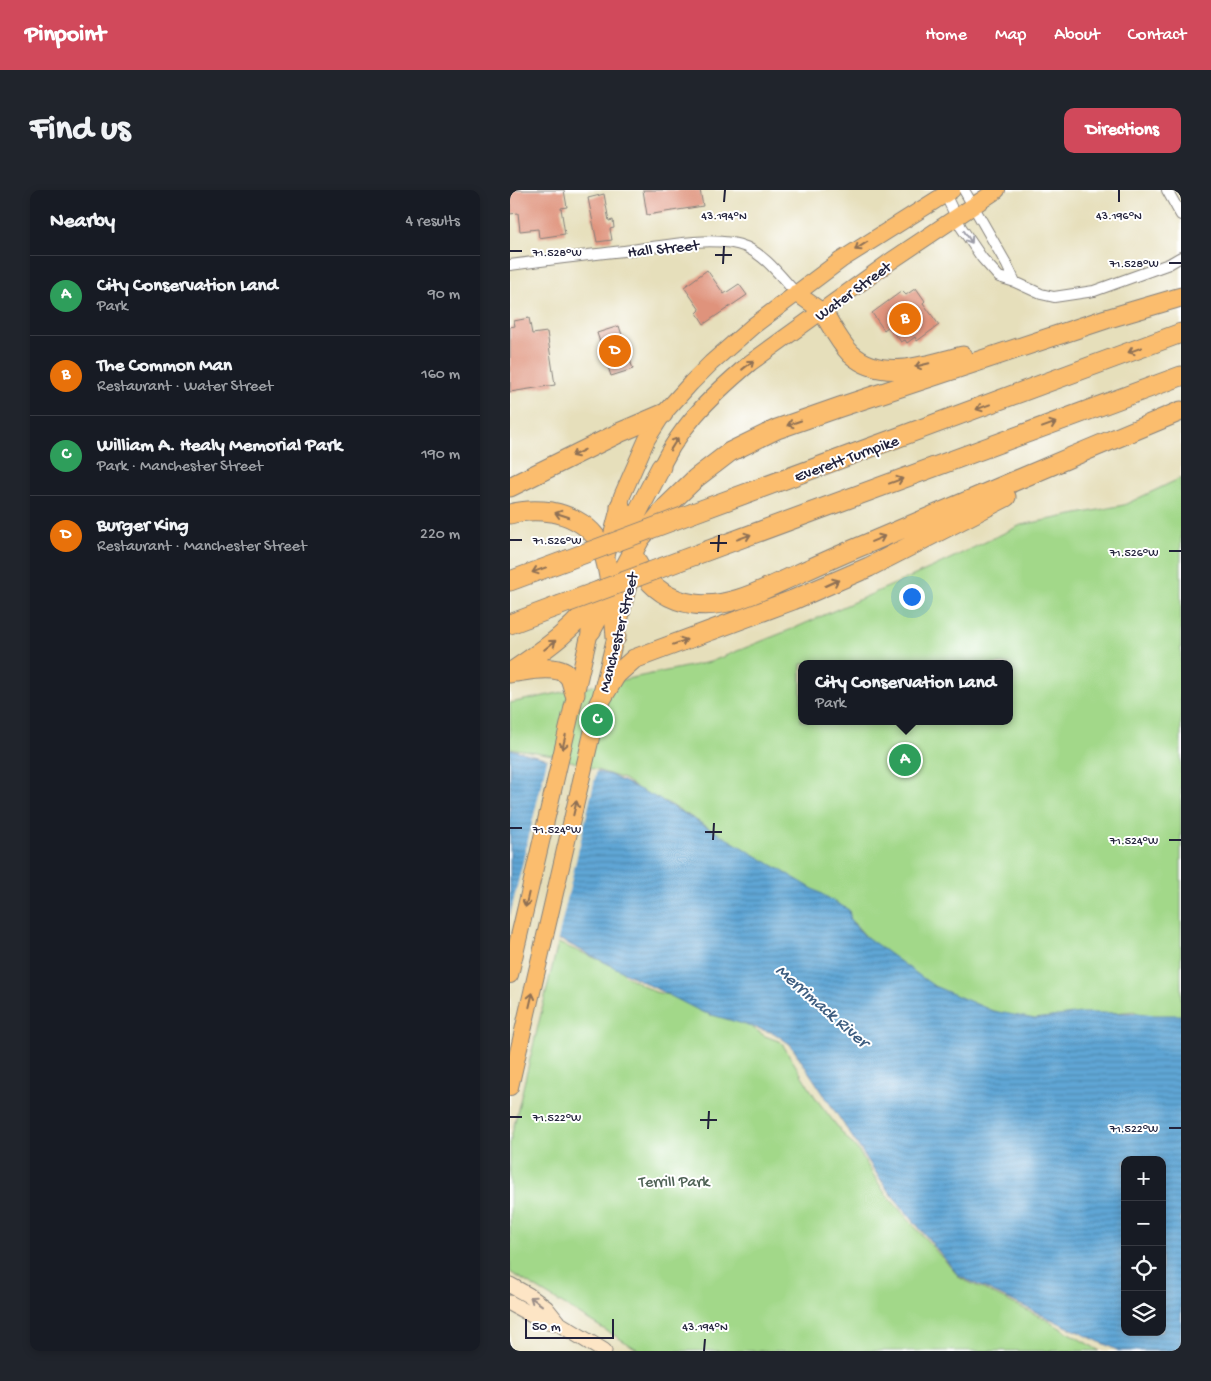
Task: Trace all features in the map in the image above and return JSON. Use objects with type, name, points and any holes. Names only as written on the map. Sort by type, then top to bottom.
[{"type":"highway","points":[[510,673],[536,656],[584,614],[606,580],[667,506],[696,478],[730,452],[753,440],[822,414],[1181,297]]},
{"type":"highway","points":[[823,312],[850,353],[874,367],[888,370],[902,370],[1072,331]]},
{"type":"highway","name":"Everett Turnpike","points":[[510,581],[1181,333]]},
{"type":"highway","points":[[510,624],[1181,376]]},
{"type":"highway","points":[[620,506],[634,546],[650,582],[655,588],[693,604],[725,602],[752,594],[1181,411]]},
{"type":"highway","points":[[510,487],[621,432],[663,414]]},
{"type":"highway","points":[[599,703],[616,675],[634,659],[793,600],[869,567],[1143,427]]},
{"type":"highway","points":[[634,546],[636,515],[661,467]]},
{"type":"highway","points":[[510,514],[519,511],[540,510],[560,514],[577,521],[596,536],[616,637]]},
{"type":"highway","points":[[591,631],[606,580]]},
{"type":"highway","points":[[510,673],[537,669],[559,670],[570,679],[575,694]]},
{"type":"main road","name":"Water Street","points":[[661,467],[674,443],[699,409],[750,363],[891,261],[997,190]]},
{"type":"main road","name":"Water Street","points":[[703,371],[753,326],[848,255],[949,192]]},
{"type":"main road","name":"Hall Street","points":[[796,293],[823,312]]},
{"type":"main road","name":"Manchester Street","points":[[606,580],[620,506],[633,467],[647,439],[663,414],[703,371]]},
{"type":"main road","name":"Manchester Street","points":[[510,1086],[616,637],[634,546]]},
{"type":"main road","name":"Manchester Street","points":[[510,975],[591,631]]},
{"type":"street","points":[[964,190],[1008,264],[1015,282]]},
{"type":"street","points":[[1167,190],[1181,215]]},
{"type":"street","points":[[949,192],[956,218],[987,265],[999,277],[1041,294],[1054,296],[1094,291],[1170,264],[1181,257]]},
{"type":"street","name":"Hall Street","points":[[510,265],[648,247],[714,242],[743,246],[758,254],[772,266],[796,293]]},
{"type":"street","points":[[510,1285],[546,1308],[558,1323],[604,1351]]},
{"type":"street","points":[[510,1303],[541,1320],[558,1323]]},
{"type":"green space","points":[[1181,478],[1181,1019],[1150,1021],[1134,1011],[1092,1015],[1044,1023],[960,1012],[884,957],[855,924],[826,900],[670,804],[644,793],[624,779],[553,755],[510,748],[510,703],[710,662],[797,627],[933,567],[1021,525],[1124,505]]},
{"type":"green space","name":"Terrill Park","points":[[558,943],[617,967],[626,976],[655,992],[673,996],[700,1007],[710,1015],[738,1018],[765,1036],[781,1042],[817,1100],[858,1150],[884,1192],[960,1278],[1043,1318],[1100,1351],[640,1351],[510,1272],[510,1142]]},
{"type":"water","name":"Merrimack River","points":[[510,749],[610,775],[661,800],[849,910],[851,921],[865,936],[934,986],[993,1011],[1035,1019],[1081,1013],[1181,1015],[1181,1351],[1119,1351],[959,1276],[887,1189],[790,1044],[774,1033],[702,1012],[561,940],[538,941],[510,956]]},
{"type":"pier","points":[[548,756],[597,770],[557,943],[538,944],[510,958],[510,916]]},
{"type":"building","points":[[510,190],[564,190],[567,207],[561,208],[565,234],[539,238],[538,229],[520,231],[518,213],[510,214]]},
{"type":"building","points":[[643,190],[700,190],[703,206],[647,215]]},
{"type":"building","points":[[604,194],[609,221],[613,220],[614,228],[610,229],[612,240],[597,242],[588,198]]},
{"type":"building","points":[[707,270],[724,294],[739,284],[747,295],[704,324],[697,313],[700,310],[684,287]]},
{"type":"building","points":[[916,288],[925,301],[923,303],[939,325],[917,341],[915,337],[907,343],[905,340],[901,342],[889,326],[884,330],[872,313],[902,291],[906,295]]},
{"type":"building","points":[[529,318],[532,334],[547,332],[555,385],[510,392],[510,327],[515,326],[514,321]]},
{"type":"building","points":[[619,326],[633,369],[611,376],[597,333]]},
{"type":"place","name":"The Common Man","points":[[905,319]]},
{"type":"place","name":"Burger King","points":[[615,351]]},
{"type":"place","name":"William A. Healy Memorial Park","points":[[597,720]]},
{"type":"place","name":"City Conservation Land","points":[[905,760]]}]
